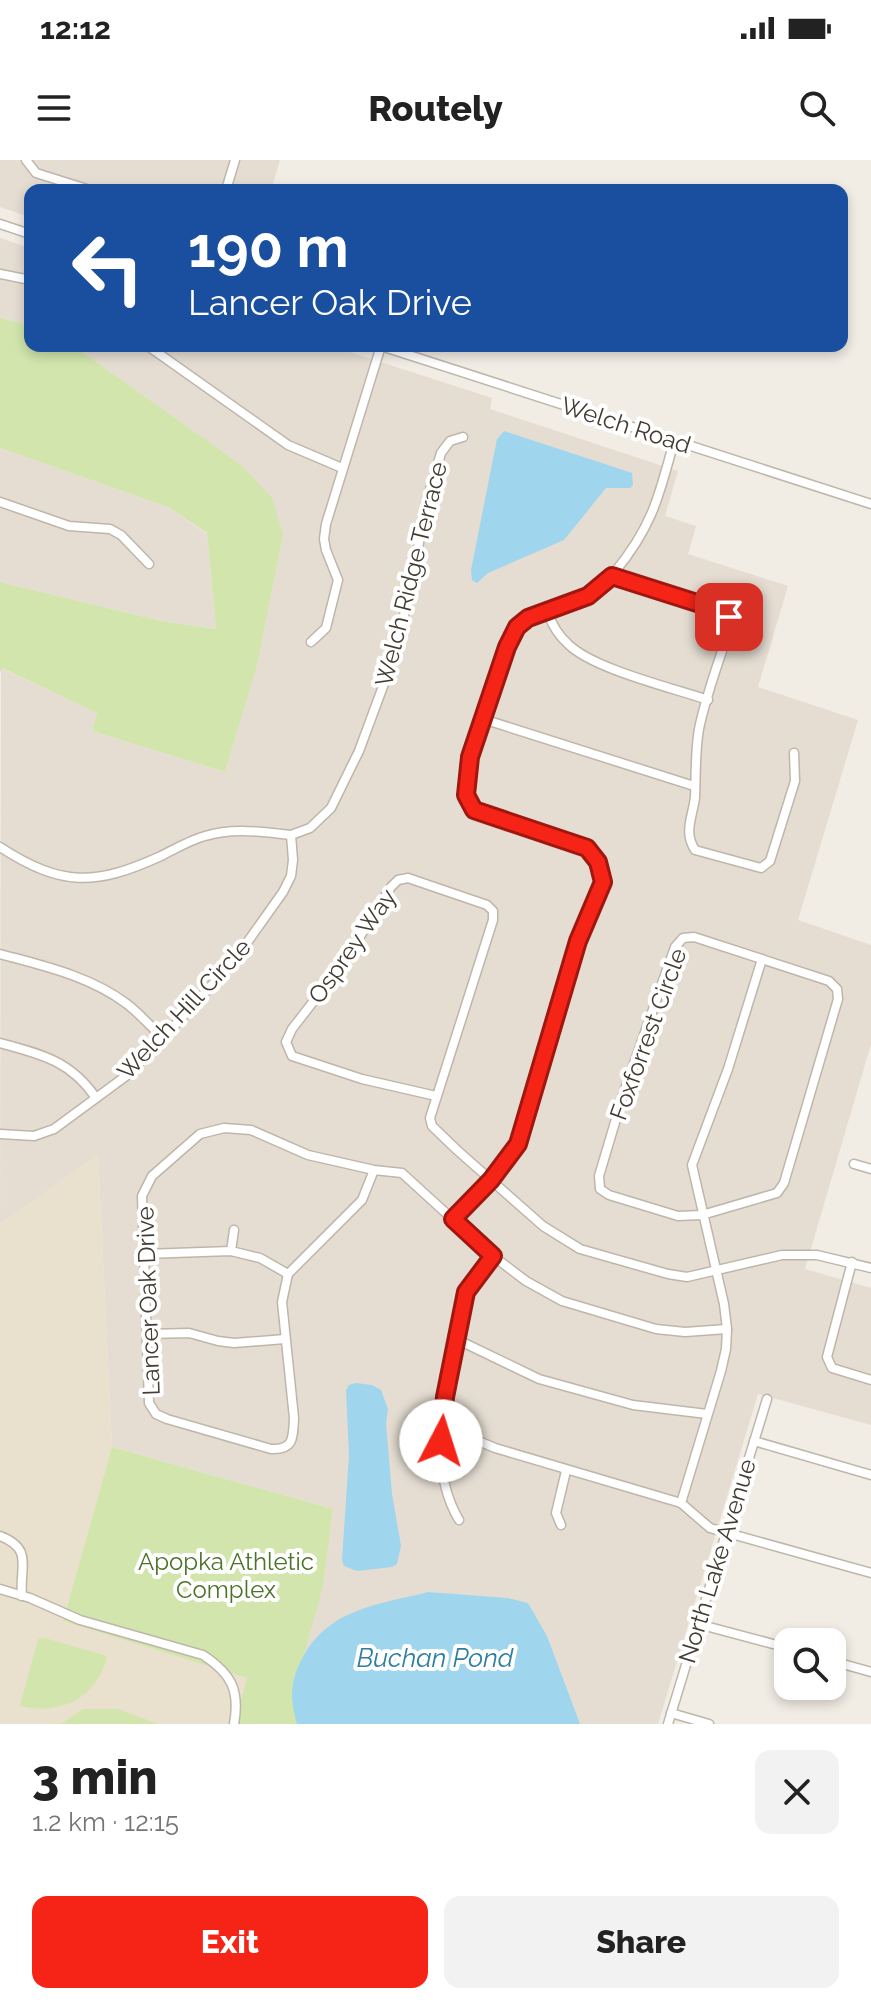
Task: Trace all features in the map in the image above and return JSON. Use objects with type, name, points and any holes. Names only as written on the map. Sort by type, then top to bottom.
[{"type":"street","points":[[26,160],[36,173],[71,184]]},
{"type":"street","points":[[228,184],[235,160]]},
{"type":"street","points":[[0,224],[24,232]]},
{"type":"street","points":[[0,274],[24,279]]},
{"type":"street","points":[[156,352],[288,445],[342,468]]},
{"type":"street","points":[[311,642],[326,628],[337,593],[338,580],[324,539],[342,468],[379,352]]},
{"type":"street","name":"Welch Road","points":[[400,352],[871,504]]},
{"type":"street","name":"Welch Ridge Terrace","points":[[291,835],[310,828],[331,808],[359,751],[392,662],[411,588],[426,503],[441,453],[450,441],[463,437]]},
{"type":"street","points":[[453,1219],[491,1180],[518,1144],[578,941],[603,882],[598,862],[587,848],[474,810],[466,795],[470,757],[507,647],[517,627],[528,618],[588,596],[612,576],[639,540],[655,510],[674,441]]},
{"type":"street","points":[[0,502],[69,526],[110,529],[121,535],[149,564]]},
{"type":"street","points":[[612,576],[719,610],[729,617],[729,629],[700,727],[688,829],[695,850],[761,868],[770,861],[795,781],[794,753]]},
{"type":"street","points":[[548,613],[553,627],[569,647],[603,665],[708,700]]},
{"type":"street","points":[[483,719],[694,786]]},
{"type":"street","points":[[0,847],[38,869],[66,877],[94,879],[125,872],[205,836],[237,830],[291,835]]},
{"type":"street","name":"Welch Hill Circle","points":[[0,1134],[34,1136],[54,1129],[126,1076],[163,1038],[234,961],[283,892],[291,876],[291,835]]},
{"type":"street","name":"Osprey Way","points":[[436,1096],[362,1079],[292,1056],[286,1042],[292,1029],[344,962],[391,887],[398,880],[408,878],[487,905],[493,911],[493,920],[430,1118],[432,1126],[491,1180]]},
{"type":"street","name":"Foxforrest Circle","points":[[694,937],[829,981],[837,989],[838,999],[784,1183],[777,1193],[768,1197],[702,1215],[678,1216],[609,1195],[600,1189],[599,1176],[624,1092],[675,947],[683,938],[694,937]]},
{"type":"street","points":[[0,954],[95,984],[128,1004],[163,1038]]},
{"type":"street","points":[[681,1503],[726,1349],[727,1329],[692,1165],[728,1069],[762,959]]},
{"type":"street","points":[[0,1043],[43,1055],[66,1066],[84,1079],[96,1098]]},
{"type":"street","name":"Lancer Oak Drive","points":[[288,1274],[282,1302],[294,1418],[294,1434],[289,1446],[282,1450],[271,1449],[156,1414],[149,1403],[142,1196],[152,1176],[200,1134],[224,1128],[251,1130],[308,1155],[402,1173],[493,1256],[526,1281],[562,1301],[656,1329],[685,1332],[727,1329]]},
{"type":"street","points":[[854,1164],[871,1169]]},
{"type":"street","points":[[145,1254],[231,1251],[260,1258],[288,1274],[362,1200],[374,1170]]},
{"type":"street","points":[[491,1180],[543,1226],[580,1249],[668,1274],[687,1277],[782,1255],[817,1255],[871,1268]]},
{"type":"street","points":[[231,1251],[234,1230]]},
{"type":"street","points":[[459,1520],[447,1500],[441,1425],[466,1292],[493,1256]]},
{"type":"street","points":[[852,1262],[827,1357],[832,1368],[871,1380]]},
{"type":"street","points":[[148,1334],[189,1333],[234,1343],[285,1339]]},
{"type":"street","points":[[456,1339],[539,1379],[633,1405],[707,1414]]},
{"type":"street","name":"North Lake Avenue","points":[[668,1724],[767,1399]]},
{"type":"street","points":[[441,1425],[495,1448],[681,1503],[710,1528],[871,1573]]},
{"type":"street","points":[[754,1441],[871,1475]]},
{"type":"street","points":[[561,1525],[556,1513],[566,1471]]},
{"type":"street","points":[[0,1536],[21,1549],[24,1558],[20,1577],[22,1596]]},
{"type":"street","points":[[0,1589],[80,1620],[203,1655],[219,1665],[231,1681],[238,1701],[234,1724]]},
{"type":"street","points":[[698,1624],[774,1644]]},
{"type":"street","points":[[846,1665],[871,1672]]},
{"type":"street","points":[[671,1713],[709,1724]]},
{"type":"shaded area","points":[[0,160],[280,160],[273,184],[24,184],[24,215],[0,207]]},
{"type":"shaded area","points":[[0,238],[24,246],[24,324],[0,318]]},
{"type":"shaded area","points":[[82,352],[350,352],[492,398],[490,409],[678,471],[665,516],[696,526],[688,554],[788,586],[758,687],[858,720],[798,920],[871,945],[871,1044],[805,1269],[871,1288],[871,1425],[758,1394],[658,1724],[324,1724],[295,1682],[323,1587],[333,1509],[112,1447],[98,1155],[0,1224],[1,668],[97,713],[92,731],[225,772],[257,666],[283,535],[240,464]]},
{"type":"shaded area","points":[[0,448],[168,507],[207,534],[216,629],[161,621],[0,582]]},
{"type":"shaded area","points":[[98,1154],[112,1447],[63,1621],[248,1678],[235,1724],[0,1724],[0,1224]]},
{"type":"green space","points":[[0,318],[24,324],[24,352],[82,352],[240,464],[272,498],[283,535],[257,666],[225,772],[92,731],[97,713],[2,668],[0,672],[0,582],[161,621],[216,629],[207,533],[168,507],[0,448]]},
{"type":"green space","name":"Apopka Athletic Complex","points":[[112,1447],[333,1509],[323,1587],[296,1682],[324,1724],[235,1724],[247,1678],[63,1621]]},
{"type":"green space","points":[[45,1638],[107,1656],[102,1671],[86,1693],[75,1700],[49,1708],[20,1706],[38,1639]]},
{"type":"green space","points":[[83,1709],[118,1709],[158,1724],[61,1724]]},
{"type":"water","points":[[504,431],[632,473],[633,485],[630,488],[606,488],[564,540],[488,573],[477,583],[472,580],[471,570],[497,439]]},
{"type":"water","points":[[356,1383],[381,1390],[388,1409],[386,1424],[392,1494],[401,1546],[397,1564],[392,1567],[357,1571],[344,1566],[342,1560],[349,1455],[346,1390]]},
{"type":"water","name":"Buchan Pond","points":[[428,1592],[508,1598],[528,1603],[547,1636],[580,1724],[297,1724],[292,1696],[294,1680],[305,1653],[316,1638],[329,1626],[359,1610]]},
{"type":"route","points":[[441,1441],[445,1397],[466,1292],[493,1256],[453,1219],[491,1180],[518,1144],[578,941],[603,882],[598,862],[587,848],[474,810],[466,795],[470,757],[507,647],[517,627],[528,618],[588,596],[612,576],[719,610],[729,617]]}]
